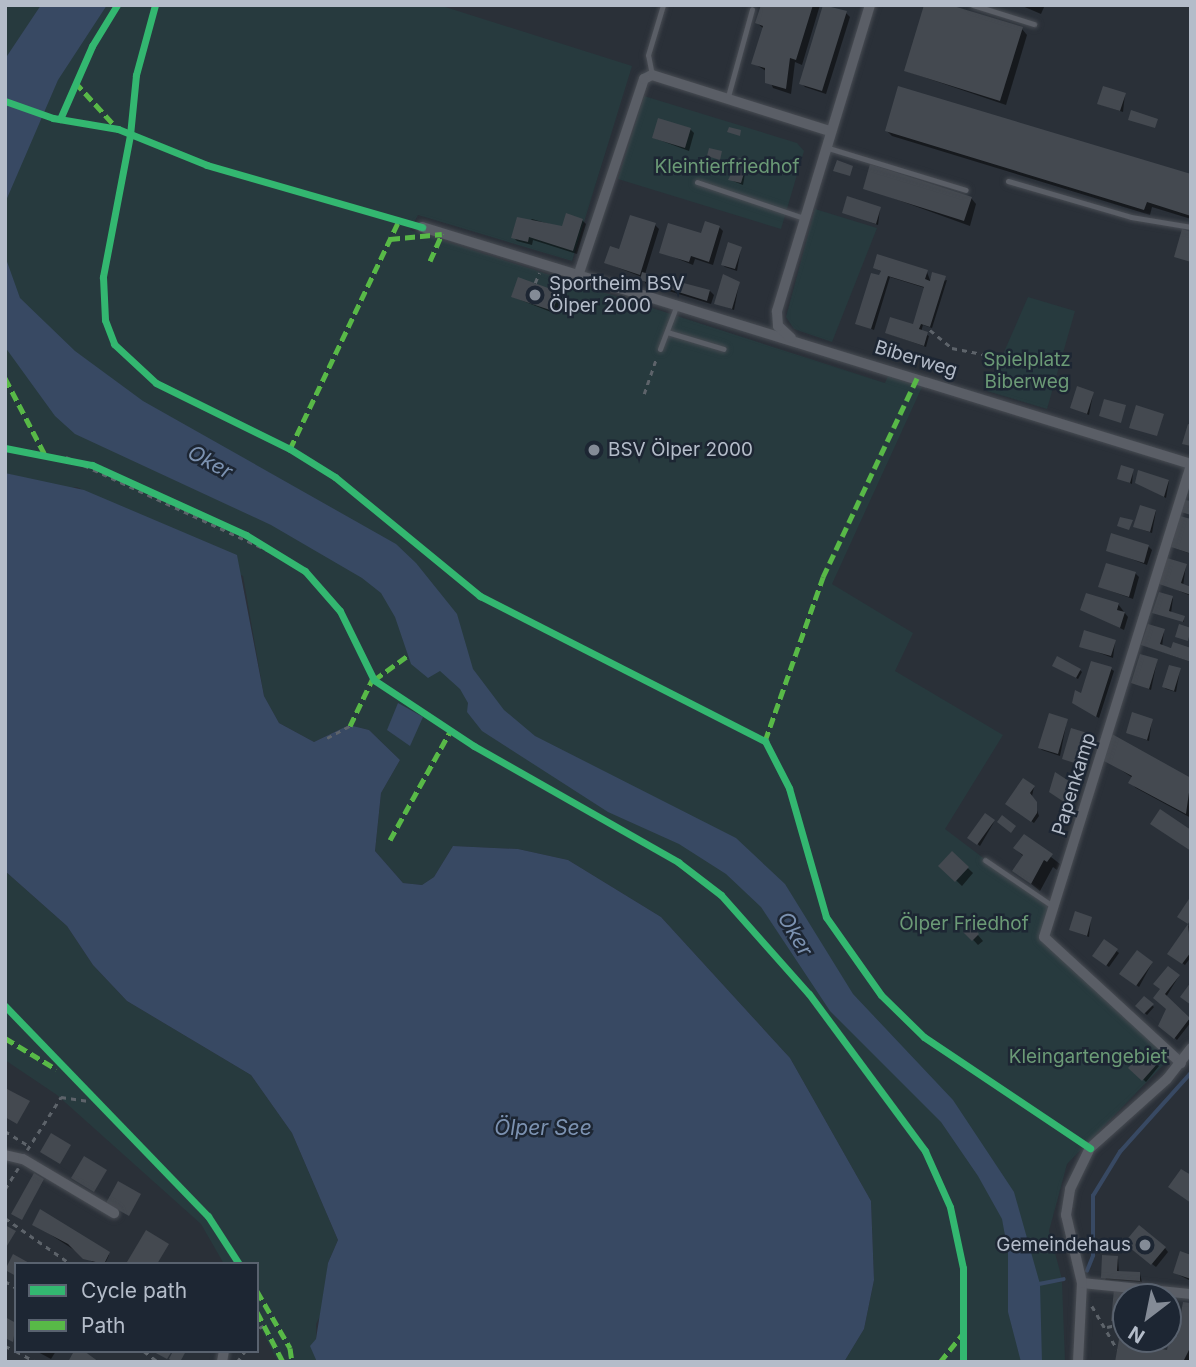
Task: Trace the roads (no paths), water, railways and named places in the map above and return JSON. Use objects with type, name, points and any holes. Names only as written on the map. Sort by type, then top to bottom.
[{"type":"street","points":[[791,338],[778,326],[777,312],[870,5]]},
{"type":"street","points":[[578,276],[639,86],[652,75],[830,131]]},
{"type":"street","name":"Biberweg","points":[[422,227],[676,307],[791,338],[1191,464]]},
{"type":"street","name":"Papenkamp","points":[[1181,1063],[1044,937],[1191,464]]},
{"type":"street","points":[[1078,1362],[1082,1283],[1066,1215],[1079,1170],[1102,1134],[1181,1063],[1191,1048]]},
{"type":"street","points":[[5,1171],[9,1157],[23,1159],[114,1213]]},
{"type":"street","points":[[1082,1283],[1191,1294]]},
{"type":"lane","points":[[652,75],[648,55],[663,5]]},
{"type":"lane","points":[[973,5],[1034,24]]},
{"type":"lane","points":[[727,100],[752,9]]},
{"type":"lane","points":[[825,147],[966,190]]},
{"type":"lane","points":[[697,181],[804,218]]},
{"type":"lane","points":[[1008,181],[1131,217],[1191,227]]},
{"type":"lane","points":[[660,349],[676,307]]},
{"type":"lane","points":[[667,331],[724,349]]},
{"type":"lane","points":[[985,860],[1054,907]]},
{"type":"water","points":[[41,5],[107,5],[58,80],[5,203],[5,59]]},
{"type":"water","name":"Oker","points":[[5,256],[20,298],[75,351],[143,401],[396,544],[416,563],[457,614],[473,669],[504,710],[535,736],[736,838],[785,884],[853,994],[953,1100],[1014,1192],[1040,1284],[1042,1362],[1021,1362],[1008,1312],[1008,1252],[1002,1219],[978,1176],[941,1122],[830,1011],[761,907],[726,874],[679,844],[608,812],[482,731],[467,712],[468,703],[460,689],[440,671],[428,678],[411,664],[395,617],[381,593],[362,578],[271,525],[75,434],[55,416],[5,347]]},
{"type":"water","name":"Ölper See","points":[[5,473],[84,490],[237,555],[264,696],[279,723],[314,742],[349,725],[369,730],[400,760],[381,793],[375,851],[403,883],[422,885],[434,877],[453,846],[518,849],[568,860],[661,917],[790,1058],[871,1201],[874,1280],[864,1329],[844,1362],[317,1362],[310,1346],[316,1339],[328,1263],[338,1240],[292,1133],[251,1075],[127,1001],[93,965],[67,926],[5,871]]},
{"type":"water","points":[[398,703],[423,717],[410,746],[387,730]]},
{"type":"waterway","points":[[1087,1271],[1093,1256],[1093,1196],[1120,1152],[1191,1073]]},
{"type":"waterway","points":[[1039,1284],[1064,1279]]},
{"type":"place","name":"Sportheim BSV Ölper 2000","points":[[535,295]]},
{"type":"place","name":"BSV Ölper 2000","points":[[594,450]]},
{"type":"place","name":"Gemeindehaus","points":[[1145,1245]]},
{"type":"park label","name":"Kleintierfriedhof","points":[[727,167]]},
{"type":"park label","name":"Spielplatz Biberweg","points":[[1027,371]]},
{"type":"park label","name":"Ölper Friedhof","points":[[964,924]]},
{"type":"park label","name":"Kleingartengebiet","points":[[1088,1057]]}]
